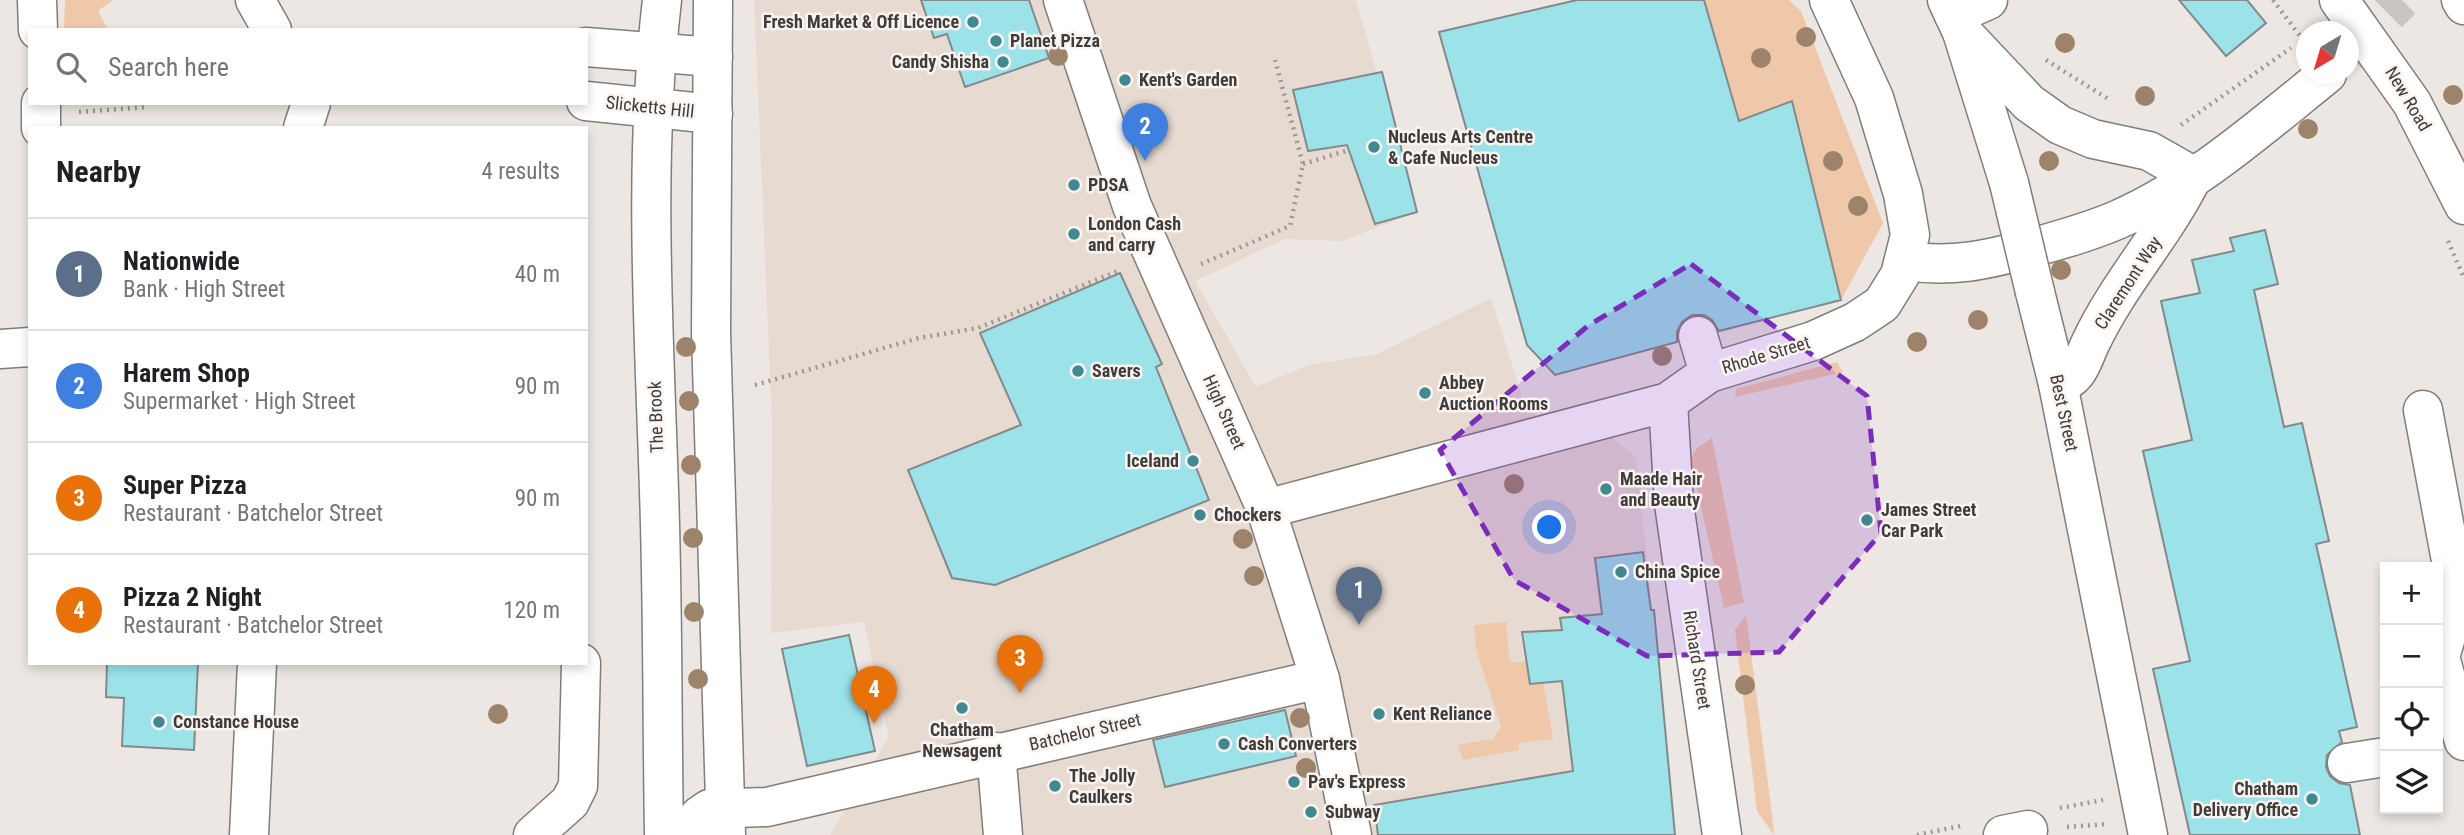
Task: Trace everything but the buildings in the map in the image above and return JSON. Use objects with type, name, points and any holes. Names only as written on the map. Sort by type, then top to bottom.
[{"type":"street","points":[[37,0],[38,28]]},
{"type":"street","points":[[255,0],[271,28]]},
{"type":"street","name":"The Brook","points":[[662,0],[654,108],[652,295],[660,507],[664,835]]},
{"type":"street","points":[[713,0],[711,332],[726,822]]},
{"type":"street","name":"High Street","points":[[1063,0],[1132,206],[1266,509],[1320,679],[1352,835]]},
{"type":"street","name":"Rhode Street","points":[[1266,509],[1668,402],[1709,373],[1813,341],[1855,322],[1882,304],[1894,287],[1905,261],[1910,224],[1889,142],[1874,98],[1829,0]]},
{"type":"street","name":"New Road","points":[[2339,0],[2412,103],[2464,205]]},
{"type":"street","points":[[2461,0],[2464,5]]},
{"type":"street","points":[[1963,12],[2029,103],[2060,125],[2093,139],[2149,151],[2193,176]]},
{"type":"street","name":"Best Street","points":[[1963,12],[2009,183],[2058,384],[2148,835]]},
{"type":"street","points":[[588,47],[713,57]]},
{"type":"street","name":"Claremont Way","points":[[2058,384],[2075,376],[2124,283],[2169,220],[2193,176],[2233,150],[2314,84]]},
{"type":"street","name":"Slicketts Hill","points":[[588,100],[713,114]]},
{"type":"street","points":[[304,126],[310,105]]},
{"type":"street","points":[[1905,261],[1952,266],[2061,239],[2118,219],[2193,176]]},
{"type":"street","points":[[1698,336],[1709,373]]},
{"type":"street","points":[[0,349],[28,347]]},
{"type":"street","name":"Richard Street","points":[[1668,402],[1674,504],[1722,835]]},
{"type":"street","points":[[2423,411],[2455,582],[2451,620],[2440,657],[2464,742],[2443,747]]},
{"type":"street","points":[[249,835],[257,665]]},
{"type":"street","points":[[533,835],[570,802],[578,786],[581,665]]},
{"type":"street","name":"Batchelor Street","points":[[726,822],[767,807],[1320,679]]},
{"type":"street","points":[[996,752],[1003,835]]},
{"type":"street","points":[[2347,763],[2380,758]]},
{"type":"street","points":[[698,835],[698,819],[701,813],[709,809],[726,822]]},
{"type":"path","points":[[2273,0],[2296,28]]},
{"type":"path","points":[[2170,128],[2185,123],[2296,45]]},
{"type":"path","points":[[2036,54],[2112,101]]},
{"type":"path","points":[[755,385],[919,338],[978,328],[1290,226],[1303,164],[1275,60]]},
{"type":"path","points":[[51,114],[148,107]]},
{"type":"path","points":[[1303,164],[1349,150]]},
{"type":"highlighted area","points":[[1691,264],[1867,396],[1881,533],[1779,652],[1647,656],[1514,580],[1440,450],[1589,325]]},
{"type":"shaded area","points":[[65,0],[113,0],[98,11],[107,28],[64,28]]},
{"type":"shaded area","points":[[754,0],[1356,0],[1417,212],[1343,241],[1285,239],[1195,281],[1256,387],[1309,365],[1377,354],[1491,298],[1525,406],[1567,440],[1600,427],[1636,457],[1668,754],[1374,805],[1378,835],[830,835],[889,737],[864,622],[771,633],[772,422]]},
{"type":"shaded area","points":[[1704,0],[1789,0],[1801,11],[1883,223],[1841,300],[1791,101],[1739,121]]},
{"type":"shaded area","points":[[1837,362],[1843,372],[1735,397],[1736,389]]},
{"type":"shaded area","points":[[1712,438],[1744,602],[1724,608],[1690,459],[1698,447]]},
{"type":"shaded area","points":[[1746,615],[1774,835],[1757,811],[1735,630]]},
{"type":"shaded area","points":[[1506,622],[1510,663],[1527,661],[1543,683],[1553,739],[1518,743],[1519,750],[1463,760],[1458,745],[1493,739],[1501,727],[1476,649],[1474,625]]},
{"type":"tunnel","points":[[2359,43],[2402,0]]},
{"type":"place","name":"Fresh Market & Off Licence","points":[[973,22]]},
{"type":"place","name":"Planet Pizza","points":[[996,41]]},
{"type":"place","name":"Candy Shisha","points":[[1003,62]]},
{"type":"place","name":"Kent's Garden","points":[[1125,80]]},
{"type":"place","name":"Nucleus Arts Centre & Cafe Nucleus","points":[[1374,147]]},
{"type":"place","name":"Harem Shop","points":[[1145,161]]},
{"type":"place","name":"PDSA","points":[[1074,185]]},
{"type":"place","name":"London Cash and carry","points":[[1074,234]]},
{"type":"place","name":"Savers","points":[[1078,371]]},
{"type":"place","name":"Abbey Auction Rooms","points":[[1425,393]]},
{"type":"place","name":"Iceland","points":[[1193,461]]},
{"type":"place","name":"Maade Hair and Beauty","points":[[1606,489]]},
{"type":"place","name":"Chockers","points":[[1200,515]]},
{"type":"place","name":"James Street Car Park","points":[[1867,520]]},
{"type":"place","name":"China Spice","points":[[1621,572]]},
{"type":"place","name":"Nationwide","points":[[1359,625]]},
{"type":"place","name":"Super Pizza","points":[[1020,693]]},
{"type":"place","name":"Chatham Newsagent","points":[[962,708]]},
{"type":"place","name":"Kent Reliance","points":[[1379,714]]},
{"type":"place","name":"Constance House","points":[[159,722]]},
{"type":"place","name":"Pizza 2 Night","points":[[874,724]]},
{"type":"place","name":"Cash Converters","points":[[1224,744]]},
{"type":"place","name":"Pav's Express","points":[[1294,782]]},
{"type":"place","name":"The Jolly Caulkers","points":[[1055,786]]},
{"type":"place","name":"Chatham Delivery Office","points":[[2312,799]]},
{"type":"place","name":"Subway","points":[[1311,812]]}]
